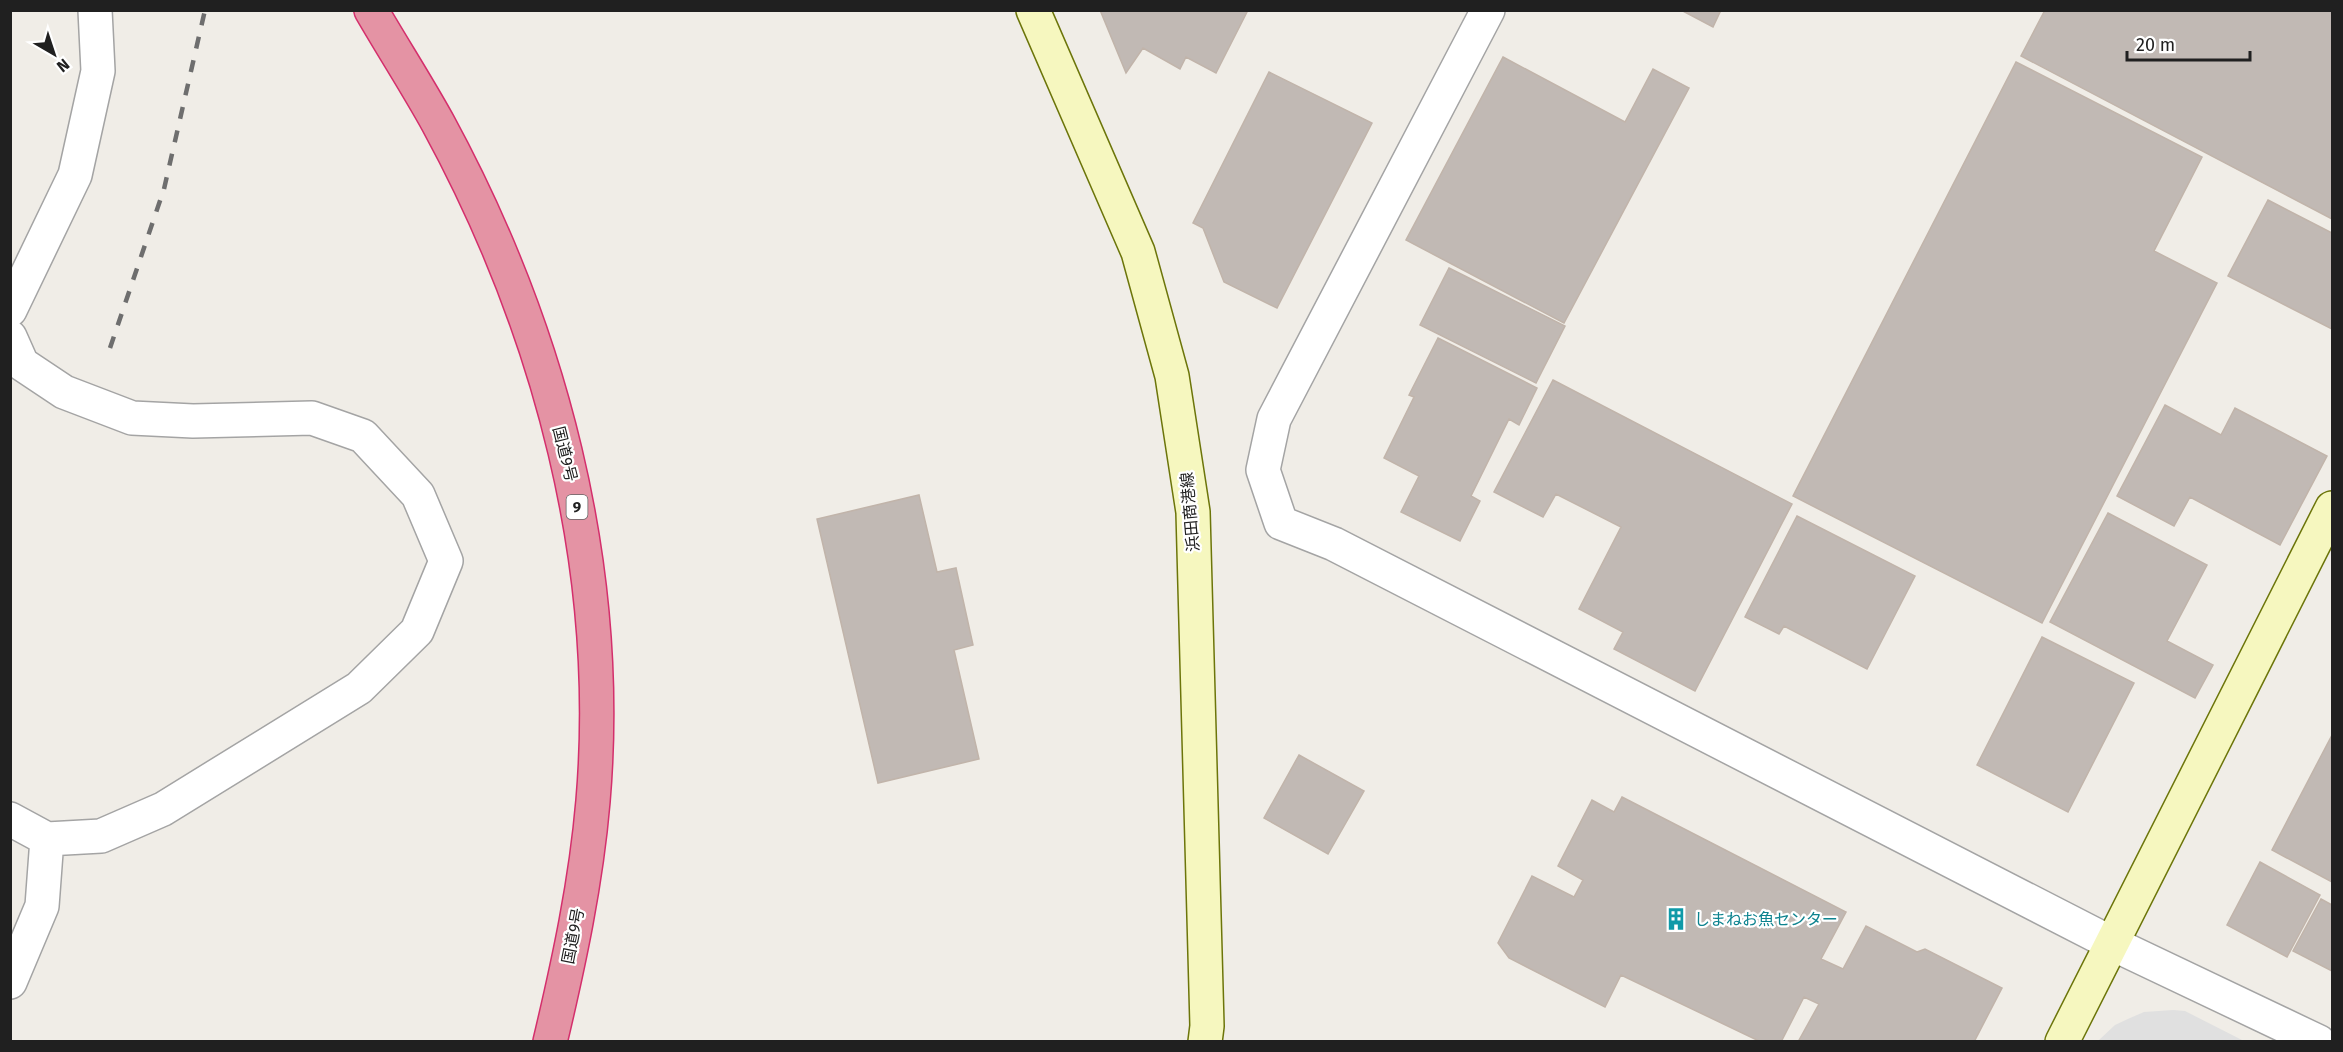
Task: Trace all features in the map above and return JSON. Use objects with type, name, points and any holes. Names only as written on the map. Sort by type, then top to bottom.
[{"type":"highway","name":"国道9号","points":[[371,10],[438,123],[510,277],[534,340],[555,413],[574,492],[586,560],[595,649],[597,726],[593,802],[582,891],[566,975],[550,1041]]},
{"type":"main road","name":"浜田商港線","points":[[1033,10],[1138,252],[1172,376],[1193,512],[1207,1026],[1205,1041]]},
{"type":"main road","points":[[2062,1041],[2332,508]]},
{"type":"street","points":[[10,310],[75,175],[98,71],[95,10]]},
{"type":"street","points":[[1488,10],[1274,419],[1263,470],[1281,523],[1334,544],[2113,944],[2319,1041]]},
{"type":"street","points":[[10,337],[22,364],[64,392],[132,418],[194,421],[312,418],[363,436],[418,495],[446,561],[417,631],[359,688],[163,809],[101,836],[47,838],[10,819]]},
{"type":"street","points":[[10,982],[42,906],[47,838]]},
{"type":"shaded area","points":[[2185,1011],[2244,1041],[2098,1041],[2115,1025],[2144,1012]]},
{"type":"building","points":[[1100,10],[1248,10],[1216,73],[1186,57],[1180,69],[1143,48],[1126,73]]},
{"type":"building","points":[[1681,10],[1721,10],[1713,27]]},
{"type":"building","points":[[2045,10],[2332,10],[2332,219],[2021,56]]},
{"type":"building","points":[[1503,57],[1625,122],[1653,69],[1689,88],[1564,323],[1406,240]]},
{"type":"building","points":[[2016,62],[2202,157],[2154,251],[2217,283],[2042,623],[1793,496]]},
{"type":"building","points":[[1269,72],[1372,123],[1277,308],[1224,282],[1203,228],[1193,223]]},
{"type":"building","points":[[2268,200],[2332,233],[2332,329],[2228,276]]},
{"type":"building","points":[[1449,268],[1565,326],[1536,383],[1420,325]]},
{"type":"building","points":[[1438,338],[1537,388],[1519,425],[1509,419],[1471,496],[1480,501],[1460,541],[1401,512],[1419,476],[1384,458],[1414,397],[1409,395]]},
{"type":"building","points":[[1553,380],[1792,504],[1695,691],[1614,649],[1623,632],[1579,609],[1621,527],[1556,494],[1543,517],[1494,492]]},
{"type":"building","points":[[2165,405],[2221,435],[2235,408],[2327,456],[2280,545],[2190,497],[2174,526],[2117,496]]},
{"type":"building","points":[[919,495],[937,572],[956,568],[973,645],[954,650],[979,759],[878,783],[817,519]]},
{"type":"building","points":[[2108,513],[2207,565],[2167,641],[2213,665],[2195,698],[2050,622]]},
{"type":"building","points":[[1797,516],[1915,576],[1867,669],[1784,626],[1779,634],[1745,617]]},
{"type":"building","points":[[2042,637],[2134,683],[2068,812],[1977,765]]},
{"type":"building","points":[[2332,735],[2332,882],[2272,850]]},
{"type":"building","points":[[1299,755],[1364,791],[1328,854],[1264,818]]},
{"type":"building","name":"しまねお魚センター","points":[[1622,797],[1846,912],[1821,959],[1843,969],[1866,926],[1917,952],[1925,949],[2002,988],[1974,1042],[1798,1042],[1819,1004],[1804,997],[1781,1042],[1761,1042],[1621,975],[1605,1007],[1509,958],[1498,943],[1532,876],[1574,897],[1583,880],[1558,866],[1592,800],[1614,812]]},
{"type":"building","points":[[2260,862],[2320,895],[2287,957],[2227,925]]},
{"type":"building","points":[[2321,899],[2332,905],[2332,971],[2293,951]]},
{"type":"railway","points":[[110,348],[164,189],[205,10]]},
{"type":"place","name":"しまねお魚センター","points":[[1676,919]]}]
